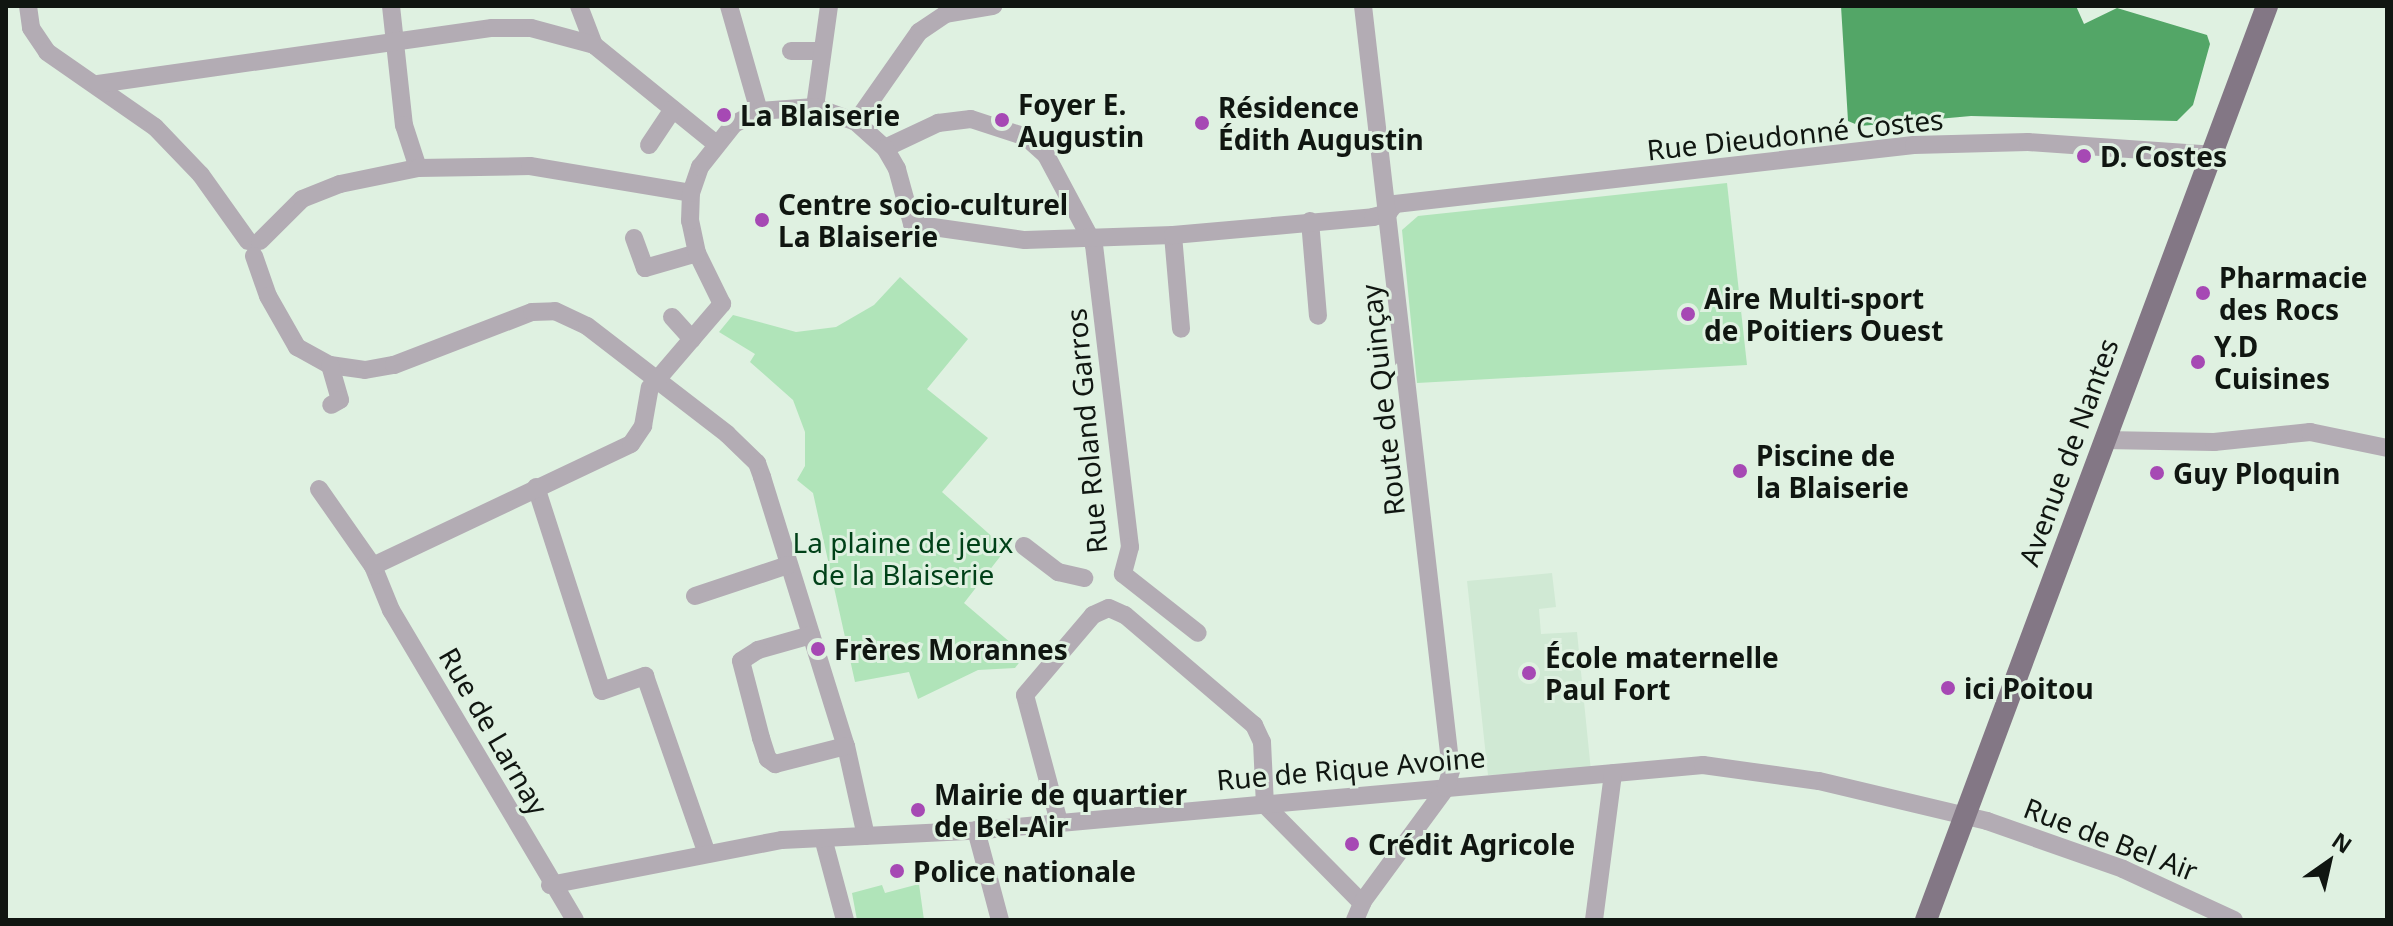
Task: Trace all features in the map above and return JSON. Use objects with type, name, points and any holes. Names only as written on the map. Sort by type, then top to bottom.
[{"type":"main road","name":"Avenue de Nantes","points":[[1926,920],[2267,6]]},
{"type":"street","points":[[28,6],[31,28],[47,52],[98,84],[155,127],[201,175],[254,246],[268,296],[297,347],[330,365],[365,370],[394,365],[532,312],[555,311],[587,326],[658,377],[757,463],[846,746],[866,836]]},
{"type":"street","points":[[391,6],[404,125],[418,168]]},
{"type":"street","points":[[579,6],[594,45]]},
{"type":"street","points":[[729,6],[759,111]]},
{"type":"street","points":[[815,107],[829,6]]},
{"type":"street","points":[[856,122],[919,32],[946,14],[993,6]]},
{"type":"street","name":"Route de Quinçay","points":[[1363,6],[1437,620],[1451,770],[1446,788]]},
{"type":"street","points":[[98,84],[394,40],[531,28],[594,45],[715,143]]},
{"type":"street","points":[[791,51],[822,51]]},
{"type":"street","points":[[373,566],[631,444],[658,377],[722,304],[697,253],[691,193],[715,143],[759,111],[815,107],[856,122],[885,148],[938,123],[971,119],[1026,137],[1046,155],[1092,238]]},
{"type":"street","points":[[649,145],[673,109]]},
{"type":"street","name":"Rue Dieudonné Costes","points":[[885,148],[905,190],[912,224],[1025,240],[1173,235],[1388,213],[1395,204],[1914,145],[2028,142],[2212,155]]},
{"type":"street","points":[[254,246],[302,199],[340,184],[418,168],[530,166],[691,193]]},
{"type":"street","points":[[1310,221],[1318,316]]},
{"type":"street","points":[[1173,235],[1181,329]]},
{"type":"street","points":[[634,238],[645,268],[697,253]]},
{"type":"street","name":"Rue Roland Garros","points":[[1092,238],[1130,547],[1123,574],[1198,633]]},
{"type":"street","points":[[672,317],[692,339]]},
{"type":"street","points":[[330,365],[340,400],[331,405]]},
{"type":"street","points":[[2105,440],[2214,442],[2310,432],[2387,448]]},
{"type":"street","points":[[536,487],[602,691],[645,676],[707,854]]},
{"type":"street","name":"Rue de Larnay","points":[[319,489],[373,566],[391,610],[550,885],[575,920]]},
{"type":"street","name":"Rue Roland Garros","points":[[1024,546],[1058,572],[1084,578]]},
{"type":"street","points":[[695,596],[788,565]]},
{"type":"street","points":[[1059,822],[1025,695],[1093,615],[1109,608],[1125,615],[1254,725],[1262,744],[1265,805],[1359,912],[1446,788]]},
{"type":"street","points":[[811,635],[758,650],[741,661],[761,738],[768,759],[775,764],[846,746]]},
{"type":"street","name":"Rue de Rique Avoine","points":[[550,885],[707,854],[823,838],[976,830],[1703,765],[1819,781],[1964,818]]},
{"type":"street","points":[[1594,920],[1613,773]]},
{"type":"street","name":"Rue de Bel Air","points":[[1964,818],[1987,821],[2123,869],[2234,920]]},
{"type":"street","points":[[976,830],[1000,920]]},
{"type":"street","points":[[823,838],[845,920]]},
{"type":"shaded area","points":[[1841,6],[2076,6],[2084,24],[2117,8],[2207,35],[2210,44],[2193,105],[2177,121],[1971,116],[1860,126],[1848,121]]},
{"type":"shaded area","name":"École maternelle Paul Fort","points":[[1552,573],[1556,607],[1539,609],[1541,634],[1577,632],[1591,771],[1488,775],[1467,581]]},
{"type":"green space","points":[[1727,183],[1747,365],[1417,383],[1402,230],[1418,216]]},
{"type":"green space","name":"La plaine de jeux de la Blaiserie","points":[[900,277],[968,339],[927,389],[988,438],[942,492],[1006,549],[964,603],[1025,655],[1015,668],[978,670],[918,699],[909,672],[855,682],[813,493],[797,480],[805,466],[805,432],[793,400],[750,362],[755,354],[719,332],[733,315],[796,332],[836,327],[874,305]]},
{"type":"green space","points":[[919,884],[924,920],[857,920],[852,893],[882,885],[885,893]]},
{"type":"place","name":"La Blaiserie","points":[[724,115]]},
{"type":"place","name":"Foyer E. Augustin","points":[[1002,120]]},
{"type":"place","name":"Résidence Édith Augustin","points":[[1202,123]]},
{"type":"place","name":"D. Costes","points":[[2084,156]]},
{"type":"place","name":"Centre socio-culturel La Blaiserie","points":[[762,220]]},
{"type":"place","name":"Pharmacie des Rocs","points":[[2203,293]]},
{"type":"place","name":"Aire Multi-sport de Poitiers Ouest","points":[[1688,314]]},
{"type":"place","name":"Y.D Cuisines","points":[[2198,362]]},
{"type":"place","name":"Piscine de la Blaiserie","points":[[1740,471]]},
{"type":"place","name":"Guy Ploquin","points":[[2157,473]]},
{"type":"place","name":"Frères Morannes","points":[[818,649]]},
{"type":"place","name":"École maternelle Paul Fort","points":[[1529,673]]},
{"type":"place","name":"ici Poitou","points":[[1948,688]]},
{"type":"place","name":"Mairie de quartier de Bel-Air","points":[[918,810]]},
{"type":"place","name":"Crédit Agricole","points":[[1352,844]]},
{"type":"place","name":"Police nationale","points":[[897,871]]}]
